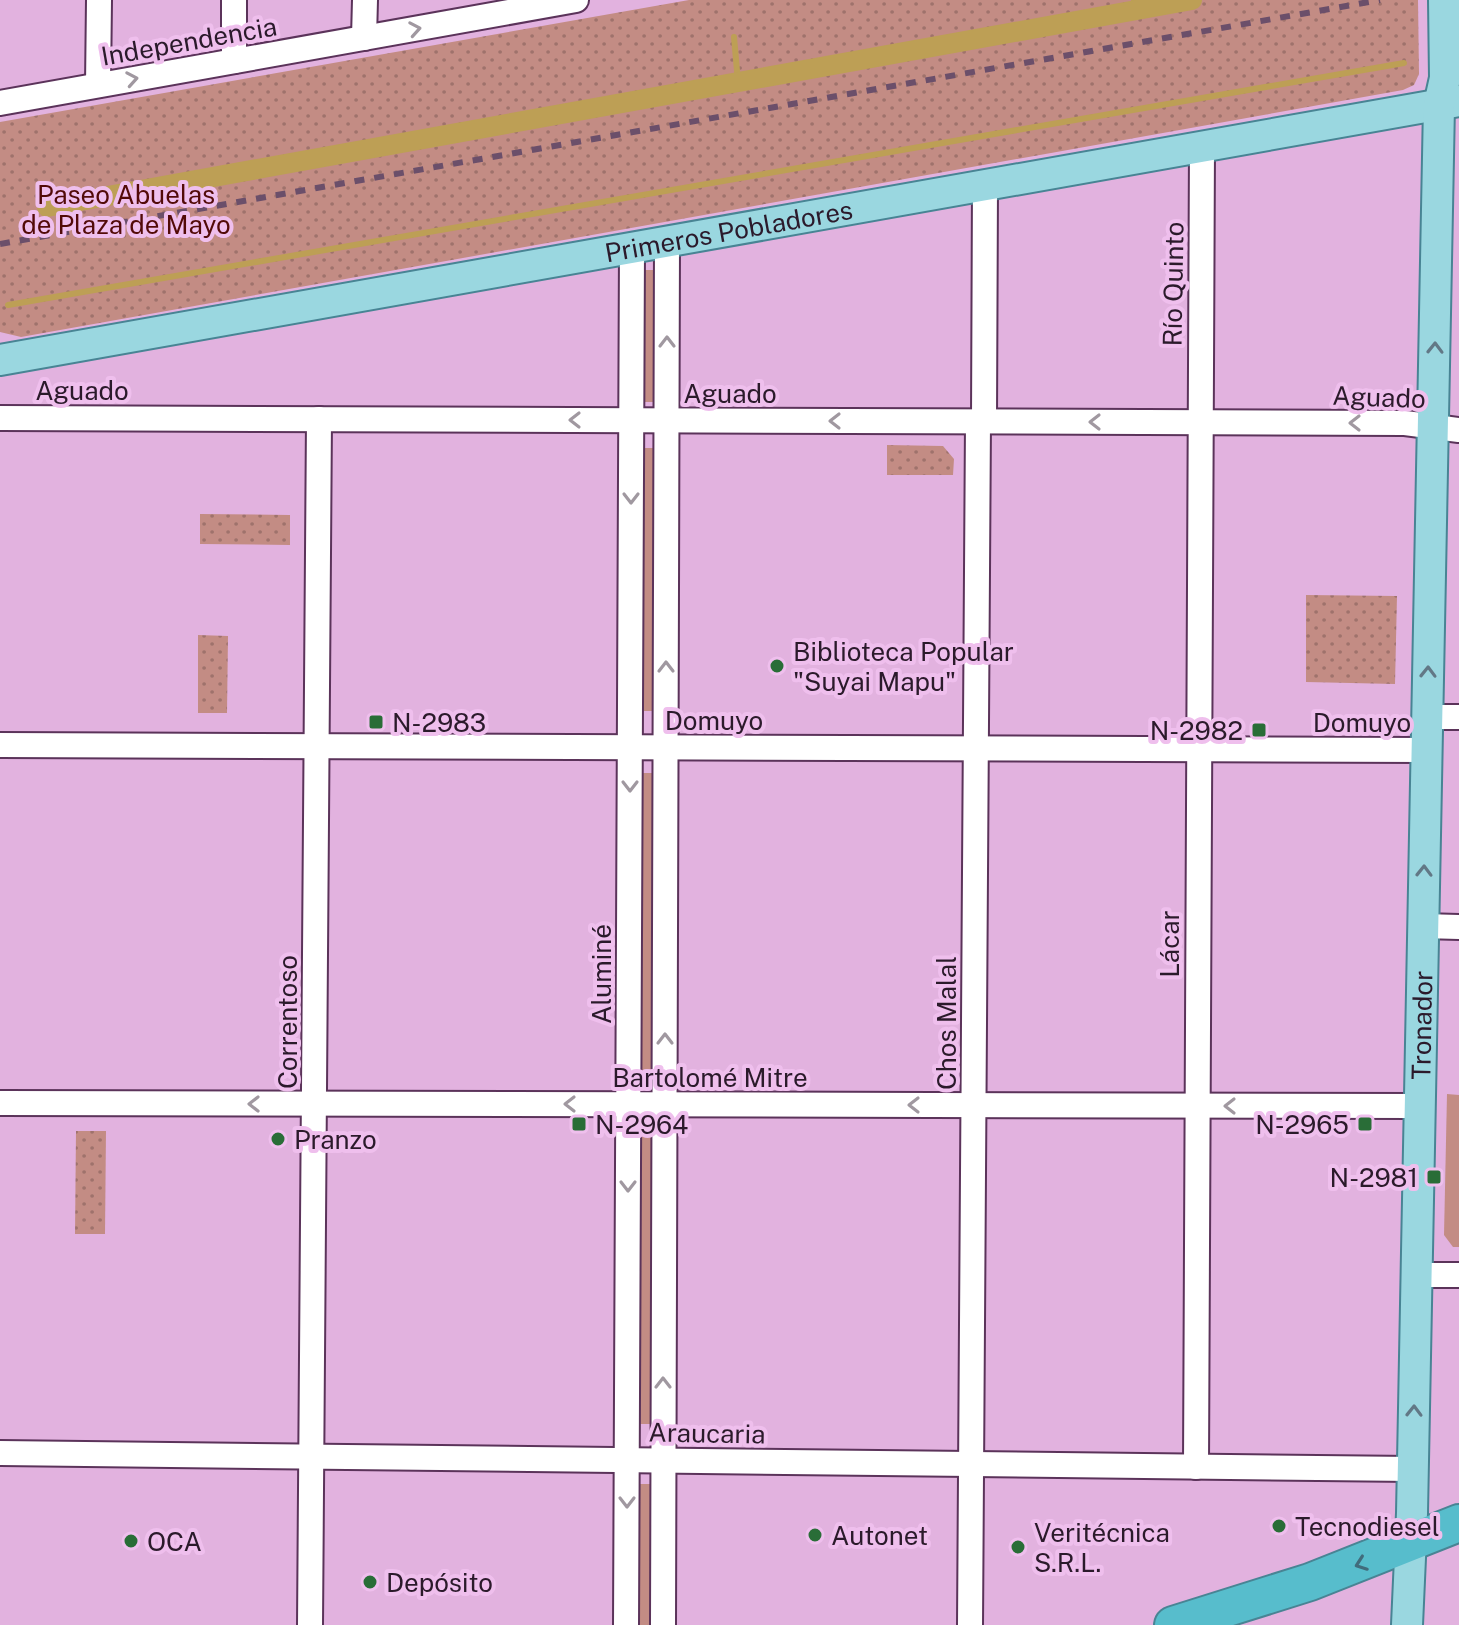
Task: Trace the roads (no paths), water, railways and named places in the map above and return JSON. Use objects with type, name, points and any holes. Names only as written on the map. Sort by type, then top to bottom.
[{"type":"highway","points":[[1173,1625],[1310,1582],[1411,1545],[1459,1523]]},
{"type":"main road","points":[[1426,0],[1428,76],[1449,103]]},
{"type":"main road","points":[[1444,0],[1445,78],[1449,103]]},
{"type":"main road","name":"Primeros Pobladores","points":[[0,360],[1449,103]]},
{"type":"main road","name":"Tronador","points":[[1407,1625],[1413,1469],[1427,717],[1446,428],[1449,103]]},
{"type":"street","points":[[98,85],[99,0]]},
{"type":"street","points":[[234,0],[234,61]]},
{"type":"street","points":[[364,38],[365,0]]},
{"type":"street","name":"Independencia","points":[[0,103],[364,38],[501,7],[576,0]]},
{"type":"street","name":"Río Quinto","points":[[1199,422],[1202,147]]},
{"type":"street","name":"Chos Malal","points":[[970,1625],[976,748],[985,185]]},
{"type":"street","points":[[663,1625],[667,242]]},
{"type":"street","name":"Aluminé","points":[[626,1625],[632,248]]},
{"type":"street","name":"Aguado","points":[[0,418],[1405,423],[1446,428]]},
{"type":"street","name":"Correntoso","points":[[310,1625],[319,419]]},
{"type":"street","name":"Lácar","points":[[1196,1467],[1199,422]]},
{"type":"street","name":"Domuyo","points":[[1427,717],[1459,717]]},
{"type":"street","name":"Domuyo","points":[[0,745],[1427,750]]},
{"type":"street","points":[[1423,926],[1459,927]]},
{"type":"street","name":"Bartolomé Mitre","points":[[0,1103],[1420,1106]]},
{"type":"street","points":[[1417,1275],[1459,1275]]},
{"type":"street","name":"Araucaria","points":[[0,1453],[1413,1469]]},
{"type":"waterway","points":[[1134,0],[1136,10]]},
{"type":"waterway","points":[[47,207],[1192,0]]},
{"type":"waterway","points":[[734,37],[738,82]]},
{"type":"waterway","points":[[8,305],[1404,63]]},
{"type":"railway","points":[[0,244],[1380,0]]},
{"type":"place","name":"Biblioteca Popular \"Suyai Mapu\"","points":[[777,666]]},
{"type":"place","name":"N-2983","points":[[376,722]]},
{"type":"place","name":"N-2982","points":[[1259,730]]},
{"type":"place","name":"N-2964","points":[[579,1124]]},
{"type":"place","name":"N-2965","points":[[1365,1124]]},
{"type":"place","name":"Pranzo","points":[[278,1139]]},
{"type":"place","name":"N-2981","points":[[1434,1177]]},
{"type":"place","name":"Tecnodiesel","points":[[1279,1526]]},
{"type":"place","name":"Autonet","points":[[815,1535]]},
{"type":"place","name":"OCA","points":[[131,1541]]},
{"type":"place","name":"Veritécnica S.R.L.","points":[[1018,1547]]},
{"type":"place","name":"Depósito","points":[[370,1582]]},
{"type":"park label","name":"Paseo Abuelas de Plaza de Mayo","points":[[126,209]]}]
